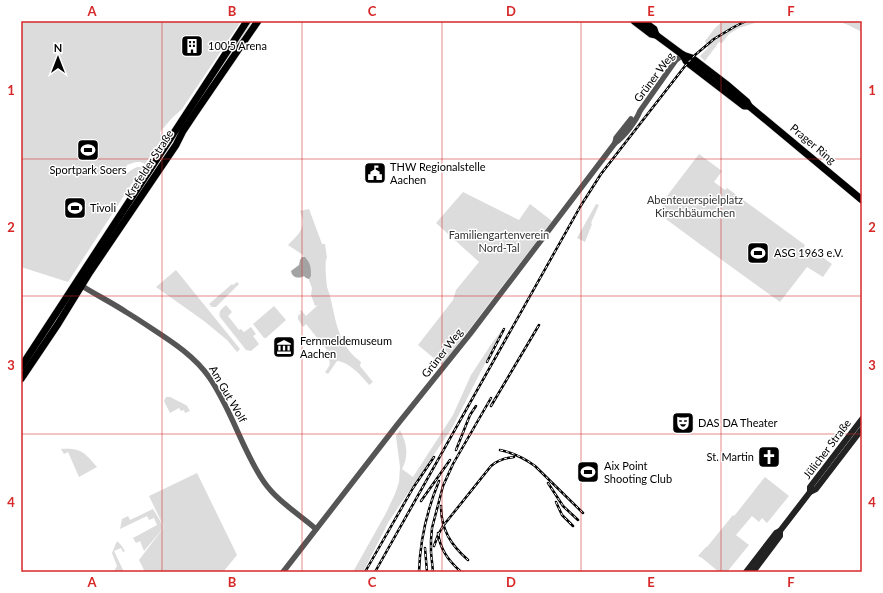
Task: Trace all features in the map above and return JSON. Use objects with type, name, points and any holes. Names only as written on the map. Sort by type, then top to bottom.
[{"type":"main road","name":"Krefelder Straße","points":[[21,380],[58,324],[79,284],[247,21]]},
{"type":"main road","name":"Krefelder Straße","points":[[21,367],[138,200],[146,191],[203,100],[258,21]]},
{"type":"main road","name":"Prager Ring","points":[[634,21],[683,55],[692,58],[725,83],[747,102],[749,106],[862,200]]},
{"type":"main road","name":"Prager Ring","points":[[643,21],[654,29],[656,35]]},
{"type":"main road","name":"Jülicher Straße","points":[[810,492],[810,487],[862,419]]},
{"type":"main road","name":"Jülicher Straße","points":[[746,572],[810,492],[816,489],[862,429]]},
{"type":"main road","name":"Jülicher Straße","points":[[753,572],[780,536],[780,531]]},
{"type":"street","name":"Grüner Weg","points":[[283,572],[470,334],[615,143],[616,138],[635,114],[640,111],[648,101],[676,60],[683,55]]},
{"type":"street","name":"Am Gut Wolf","points":[[79,284],[125,311],[181,348],[199,365],[209,377],[222,398],[255,468],[265,484],[278,498],[316,529]]},
{"type":"green space","name":"Sportpark Soers","points":[[21,21],[241,21],[182,109],[160,132],[161,140],[145,164],[138,162],[127,165],[124,175],[135,168],[142,168],[68,282],[21,267]]},
{"type":"green space","points":[[250,21],[253,21],[187,121],[186,120]]},
{"type":"green space","points":[[721,21],[761,21],[739,28],[729,34],[722,43],[719,42],[705,61],[700,56],[708,48],[705,41],[715,28],[722,22]]},
{"type":"green space","points":[[838,21],[862,21],[862,32],[848,25]]},
{"type":"green space","name":"Abenteuerspielplatz Kirschbäumchen","points":[[699,154],[722,171],[714,182],[725,190],[727,188],[805,245],[803,249],[805,250],[810,248],[832,264],[823,277],[807,267],[780,302],[659,214],[667,196]]},
{"type":"green space","name":"Familiengartenverein Nord-Tal","points":[[463,192],[519,220],[530,204],[552,221],[442,365],[418,345],[453,300],[456,290],[479,262],[436,223]]},
{"type":"green space","points":[[596,204],[599,205],[585,242],[577,238]]},
{"type":"green space","points":[[309,209],[322,244],[325,244],[327,258],[327,287],[340,334],[347,348],[361,362],[360,366],[373,382],[369,385],[354,370],[341,362],[337,361],[328,374],[325,372],[330,365],[328,358],[324,353],[327,350],[306,324],[303,327],[298,319],[301,310],[306,316],[318,305],[315,306],[311,295],[312,288],[305,270],[303,255],[288,245],[301,230],[303,222],[300,211]]},
{"type":"green space","points":[[176,270],[240,349],[237,352],[227,340],[204,321],[156,287]]},
{"type":"green space","points":[[237,282],[239,284],[216,307],[212,307],[209,304],[232,284],[233,285]]},
{"type":"green space","points":[[226,305],[232,312],[228,316],[239,330],[241,329],[244,332],[251,327],[256,334],[253,336],[259,344],[251,351],[246,350],[220,317],[220,312]]},
{"type":"green space","points":[[274,306],[286,320],[266,338],[264,338],[253,324]]},
{"type":"green space","points":[[502,330],[452,428],[389,521],[363,572],[353,572],[386,513],[399,482],[400,467],[396,436],[400,430],[406,450],[406,459],[402,469],[413,477],[453,415],[471,375]]},
{"type":"green space","points":[[166,397],[170,397],[186,405],[190,411],[185,413],[184,410],[181,411],[179,408],[170,413],[164,401]]},
{"type":"green space","points":[[61,449],[73,449],[82,452],[97,467],[79,477],[68,452],[64,454]]},
{"type":"green space","points":[[197,473],[237,555],[223,572],[145,572],[139,560],[164,527],[149,496]]},
{"type":"green space","points":[[765,477],[789,496],[767,523],[762,518],[759,522],[752,516],[736,535],[749,545],[727,572],[719,572],[698,556],[733,515],[734,516]]},
{"type":"green space","points":[[153,509],[164,527],[144,551],[140,541],[136,543],[133,538],[157,525],[154,518],[149,520],[147,516],[120,529],[122,519],[128,516],[130,520]]},
{"type":"green space","points":[[117,541],[125,551],[123,552],[121,548],[114,551],[124,572],[114,572],[117,566],[112,553]]},
{"type":"shaded area","points":[[302,257],[305,257],[310,264],[311,276],[309,279],[304,276],[296,277],[291,271],[299,265]]},
{"type":"railway","points":[[375,572],[580,207],[601,174],[695,55],[714,39],[746,21]]},
{"type":"railway","points":[[491,406],[539,325]]},
{"type":"railway","points":[[487,362],[504,329]]},
{"type":"railway","points":[[433,572],[431,552],[432,528],[443,486],[453,464],[491,398]]},
{"type":"railway","points":[[456,450],[470,415],[476,406]]},
{"type":"railway","points":[[500,450],[519,456],[535,466],[583,513]]},
{"type":"railway","points":[[365,572],[413,488],[434,457]]},
{"type":"railway","points":[[434,546],[443,526],[491,466],[496,462],[514,457]]},
{"type":"railway","points":[[421,501],[450,460]]},
{"type":"railway","points":[[419,572],[425,526],[439,481]]},
{"type":"railway","points":[[548,483],[563,506],[578,520]]},
{"type":"railway","points":[[556,502],[562,515],[573,526]]},
{"type":"railway","points":[[441,506],[441,515],[445,530],[452,543],[468,560]]},
{"type":"railway","points":[[438,533],[445,554],[460,571]]},
{"type":"railway","points":[[425,548],[427,572]]},
{"type":"place","name":"100’5 Arena","points":[[192,46]]},
{"type":"place","name":"Sportpark Soers","points":[[88,150]]},
{"type":"place","name":"THW Regionalstelle Aachen","points":[[375,173]]},
{"type":"place","name":"Tivoli","points":[[75,208]]},
{"type":"place","name":"ASG 1963 e.V.","points":[[758,253]]},
{"type":"place","name":"Fernmeldemuseum Aachen","points":[[284,347]]},
{"type":"place","name":"DAS DA Theater","points":[[683,423]]},
{"type":"place","name":"St. Martin","points":[[769,457]]},
{"type":"place","name":"Aix Point Shooting Club","points":[[588,472]]}]
